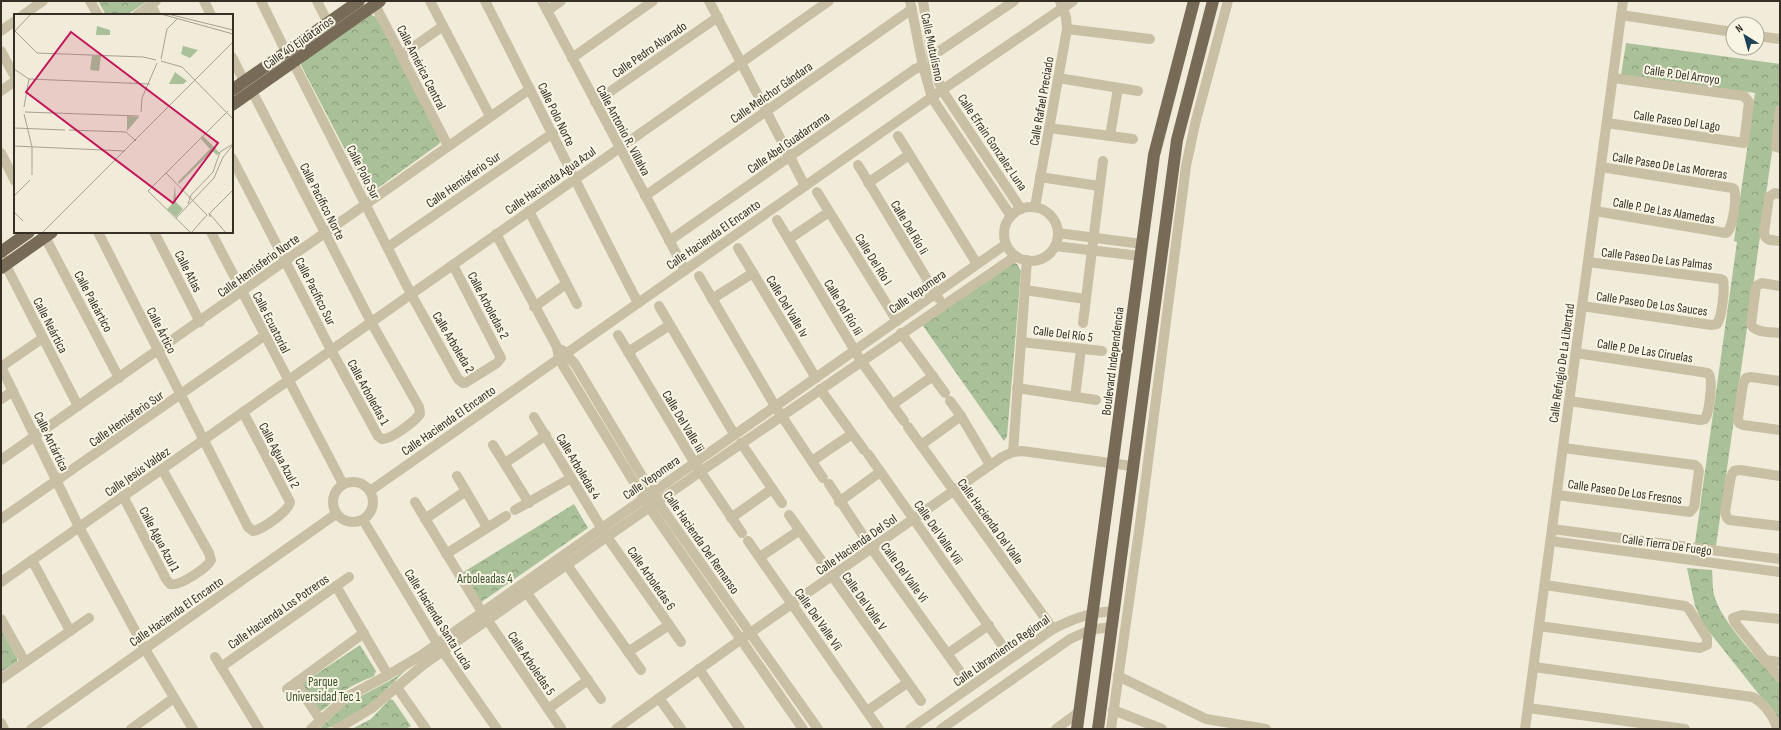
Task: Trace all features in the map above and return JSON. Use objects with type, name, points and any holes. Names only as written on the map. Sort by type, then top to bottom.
[{"type":"main road","name":"Calle 40 Ejidatarios","points":[[233,89],[359,1]]},
{"type":"main road","name":"Boulevard Independencia","points":[[1077,729],[1154,155],[1194,1]]},
{"type":"main road","points":[[1098,729],[1132,466],[1177,140],[1214,1]]},
{"type":"main road","name":"Calle 40 Ejidatarios","points":[[233,104],[376,2]]},
{"type":"main road","points":[[1,252],[28,233]]},
{"type":"main road","points":[[3,263],[49,234]]},
{"type":"street","points":[[90,1],[97,14]]},
{"type":"street","points":[[204,1],[210,14]]},
{"type":"street","points":[[261,1],[286,52]]},
{"type":"street","points":[[317,1],[328,23]]},
{"type":"street","points":[[430,1],[490,116]]},
{"type":"street","name":"Calle Polo Norte","points":[[485,1],[638,303]]},
{"type":"street","name":"Calle Antonio R. Villalva","points":[[542,1],[618,148],[685,270]]},
{"type":"street","points":[[547,10],[561,1]]},
{"type":"street","points":[[572,58],[653,1]]},
{"type":"street","points":[[710,1],[805,186]]},
{"type":"street","name":"Calle Hacienda Agua Azul","points":[[288,381],[829,1]]},
{"type":"street","points":[[932,56],[1014,1]]},
{"type":"street","name":"Calle Hacienda El Encanto","points":[[370,491],[932,98],[1061,4],[1073,1]]},
{"type":"street","points":[[1111,729],[1186,166],[1195,124],[1228,1]]},
{"type":"street","name":"Calle Refugio De La Libertad","points":[[1525,729],[1623,1]]},
{"type":"street","name":"Calle América Central","points":[[376,2],[448,146]]},
{"type":"street","name":"Calle Mutulismo","points":[[925,2],[934,70],[942,90]]},
{"type":"street","points":[[138,14],[154,3],[156,14]]},
{"type":"street","name":"Calle Rafael Preciado","points":[[1035,207],[1067,28],[1061,4]]},
{"type":"street","name":"Calle Mutulismo","points":[[911,5],[923,66],[932,98]]},
{"type":"street","name":"Calle Melchor Gándara","points":[[645,196],[767,112],[911,5]]},
{"type":"street","points":[[25,14],[37,6]]},
{"type":"street","points":[[1621,15],[1725,31]]},
{"type":"street","name":"Calle Pedro Alvarado","points":[[595,102],[718,17]]},
{"type":"street","points":[[1,31],[14,22]]},
{"type":"street","points":[[402,55],[443,26]]},
{"type":"street","points":[[1067,28],[1150,39]]},
{"type":"street","points":[[1765,37],[1780,39]]},
{"type":"street","points":[[1,51],[14,75]]},
{"type":"street","points":[[233,59],[244,82]]},
{"type":"street","name":"Calle Polo Sur","points":[[293,62],[411,294]]},
{"type":"street","points":[[923,66],[934,70]]},
{"type":"street","name":"Calle Abel Guadarrama","points":[[669,241],[915,69],[923,66]]},
{"type":"street","points":[[1058,78],[1138,91]]},
{"type":"street","name":"Calle P. Del Arroyo","points":[[1613,78],[1740,95],[1747,98],[1749,102],[1744,143]]},
{"type":"street","points":[[1,91],[14,82]]},
{"type":"street","points":[[1110,136],[1118,88]]},
{"type":"street","name":"Calle Hemisferio Norte","points":[[1,460],[200,322],[530,89]]},
{"type":"street","name":"Calle Efrain Gonzalez Luna","points":[[942,90],[1022,209]]},
{"type":"street","name":"Calle Pacífico Norte","points":[[252,91],[371,322]]},
{"type":"street","name":"Calle Efrain Gonzalez Luna","points":[[932,98],[1011,216]]},
{"type":"street","points":[[1778,148],[1780,110]]},
{"type":"street","name":"Calle Paseo Del Lago","points":[[1607,123],[1744,143]]},
{"type":"street","points":[[1049,128],[1133,139]]},
{"type":"street","name":"Calle Hemisferio Sur","points":[[388,247],[553,133]]},
{"type":"street","points":[[898,136],[977,264]]},
{"type":"street","points":[[1,153],[14,179]]},
{"type":"street","points":[[868,183],[909,155]]},
{"type":"street","name":"Calle Pacífico Sur","points":[[233,160],[331,350]]},
{"type":"street","points":[[1083,323],[1103,161]]},
{"type":"street","name":"Calle Del Río Ii","points":[[858,165],[943,305]]},
{"type":"street","name":"Calle Paseo De Las Moreras","points":[[1601,167],[1734,190],[1736,195],[1729,232]]},
{"type":"street","points":[[1040,176],[1099,186]]},
{"type":"street","name":"Calle Del Río I","points":[[817,192],[897,321]]},
{"type":"street","points":[[1775,194],[1768,200],[1764,226],[1765,237],[1768,240],[1780,241]]},
{"type":"street","points":[[1035,207],[1048,213],[1056,225],[1058,232],[1055,246],[1046,256],[1040,259],[1027,260],[1016,256],[1010,251],[1006,244],[1004,232],[1005,226],[1011,216],[1022,209],[1035,207]]},
{"type":"street","points":[[529,211],[577,304]]},
{"type":"street","name":"Calle P. De Las Alamedas","points":[[1595,211],[1722,233],[1729,232]]},
{"type":"street","points":[[789,239],[829,212]]},
{"type":"street","name":"Calle Del Río Iii","points":[[777,220],[861,361],[906,424]]},
{"type":"street","points":[[1058,232],[1093,237],[1141,250]]},
{"type":"street","name":"Calle Ártico","points":[[99,233],[203,440]]},
{"type":"street","name":"Calle Atlas","points":[[155,233],[200,322]]},
{"type":"street","name":"Calle Ecuatorial","points":[[212,233],[288,381]]},
{"type":"street","name":"Calle Paleártico","points":[[49,234],[119,378]]},
{"type":"street","name":"Calle Hacienda Del Remanso","points":[[496,234],[534,307],[557,347],[657,501],[818,729]]},
{"type":"street","name":"Calle Yepomera","points":[[484,616],[527,593],[567,565],[643,498],[1006,244]]},
{"type":"street","points":[[1055,246],[1091,249],[1141,250]]},
{"type":"street","name":"Calle Del Valle Iv","points":[[738,248],[816,378]]},
{"type":"street","name":"Calle Yepomera","points":[[337,729],[372,708],[440,647],[604,532],[649,507],[901,333],[1016,256]]},
{"type":"street","points":[[1013,452],[1027,260]]},
{"type":"street","name":"Calle Paseo De Las Palmas","points":[[1588,262],[1723,280],[1724,286],[1720,317],[1717,324]]},
{"type":"street","name":"Calle Neártica","points":[[3,263],[78,406]]},
{"type":"street","name":"Calle Arboledas 2","points":[[453,265],[500,358]]},
{"type":"street","points":[[712,299],[753,273]]},
{"type":"street","points":[[699,276],[775,406],[812,461],[852,434],[820,389]]},
{"type":"street","points":[[534,307],[566,284]]},
{"type":"street","points":[[1780,286],[1758,284],[1756,288],[1751,324],[1756,330],[1780,333]]},
{"type":"street","points":[[1025,290],[1085,298]]},
{"type":"street","name":"Calle Arboleda 2","points":[[411,294],[460,382],[466,383],[472,380],[497,363],[500,358]]},
{"type":"street","points":[[660,306],[734,434]]},
{"type":"street","name":"Calle Paseo De Los Sauces","points":[[1582,306],[1711,325],[1717,324]]},
{"type":"street","name":"Calle Arboledas 1","points":[[331,350],[380,438],[385,440],[388,439],[416,419],[420,414],[419,407],[371,322]]},
{"type":"street","points":[[628,352],[670,325]]},
{"type":"street","points":[[901,333],[961,416],[990,465]]},
{"type":"street","name":"Calle Del Valle Iii","points":[[618,335],[700,472],[745,537]]},
{"type":"street","name":"Calle Hemisferio Sur","points":[[1,519],[264,336]]},
{"type":"street","points":[[1,367],[43,338]]},
{"type":"street","name":"Calle Del Río 5","points":[[1021,342],[1102,351]]},
{"type":"street","points":[[1074,397],[1081,349]]},
{"type":"street","name":"Calle P. De Las Ciruelas","points":[[1569,401],[1702,420],[1707,414],[1711,380],[1710,375],[1705,372],[1576,353]]},
{"type":"street","name":"Calle Hacienda Del Remanso","points":[[563,356],[643,498],[803,729]]},
{"type":"street","name":"Calle Antártica","points":[[1,367],[36,436],[79,527],[145,649],[193,729]]},
{"type":"street","points":[[892,405],[933,376]]},
{"type":"street","points":[[1780,381],[1751,377],[1746,378],[1743,384],[1738,418],[1739,423],[1742,425],[1780,430]]},
{"type":"street","points":[[288,381],[343,484]]},
{"type":"street","name":"Calle Jesús Valdez","points":[[1,582],[288,381]]},
{"type":"street","points":[[1018,388],[1096,400]]},
{"type":"street","points":[[1,399],[13,391]]},
{"type":"street","points":[[1142,395],[1156,398]]},
{"type":"street","name":"Calle Agua Azul 2","points":[[203,440],[248,527],[253,531],[260,528],[285,511],[290,506],[290,502],[243,412]]},
{"type":"street","points":[[921,445],[961,416]]},
{"type":"street","name":"Calle Arboledas 4","points":[[534,417],[604,532]]},
{"type":"street","name":"Calle Hacienda Del Valle","points":[[906,424],[1053,629]]},
{"type":"street","name":"Calle Del Valle Viii","points":[[852,434],[915,519],[1002,645]]},
{"type":"street","points":[[505,463],[546,435]]},
{"type":"street","points":[[741,443],[782,503]]},
{"type":"street","points":[[494,445],[529,502]]},
{"type":"street","name":"Calle Paseo De Los Fresnos","points":[[1557,495],[1690,512],[1694,507],[1699,471],[1697,466],[1563,448]]},
{"type":"street","name":"Calle Hacienda Del Sol","points":[[620,728],[740,640],[915,519],[990,465],[1013,452],[1031,451],[1132,466]]},
{"type":"street","name":"Calle Del Valle Vi","points":[[812,461],[839,502],[960,673]]},
{"type":"street","name":"Calle Agua Azul 1","points":[[123,496],[170,584],[179,584],[206,566],[211,560],[208,553],[162,469]]},
{"type":"street","points":[[1780,476],[1740,470],[1734,471],[1731,476],[1725,512],[1726,518],[1780,526]]},
{"type":"street","points":[[839,502],[880,472]]},
{"type":"street","points":[[458,476],[487,527]]},
{"type":"street","points":[[515,510],[572,478]]},
{"type":"street","points":[[355,482],[361,483],[370,491],[373,503],[368,515],[363,520],[358,522],[346,522],[336,514],[332,504],[338,487],[343,484],[355,482]]},
{"type":"street","points":[[731,518],[772,489]]},
{"type":"street","points":[[425,519],[466,491]]},
{"type":"street","name":"Calle Arboledas 5","points":[[415,502],[484,616],[561,728]]},
{"type":"street","name":"Calle Hacienda El Encanto","points":[[31,729],[336,514]]},
{"type":"street","name":"Calle Del Valle V","points":[[790,515],[921,701]]},
{"type":"street","points":[[446,554],[506,516]]},
{"type":"street","name":"Calle Hacienda Santa Lucía","points":[[363,520],[440,647],[497,729]]},
{"type":"street","name":"Calle Tierra De Fuego","points":[[1552,529],[1780,559]]},
{"type":"street","points":[[760,557],[800,530]]},
{"type":"street","name":"Calle Arboledas 6","points":[[604,532],[681,642]]},
{"type":"street","name":"Calle Del Valle Vii","points":[[745,537],[879,729]]},
{"type":"street","name":"Calle Tierra De Fuego","points":[[1551,541],[1780,572]]},
{"type":"street","points":[[1700,562],[1702,549]]},
{"type":"street","points":[[32,560],[70,631]]},
{"type":"street","points":[[567,565],[641,670]]},
{"type":"street","name":"Calle Hacienda Los Potreros","points":[[221,667],[349,577]]},
{"type":"street","points":[[1539,626],[1700,648],[1707,645],[1708,642],[1686,606],[1545,585]]},
{"type":"street","points":[[336,586],[388,675]]},
{"type":"street","points":[[527,593],[601,699]]},
{"type":"street","name":"Calle Libramiento Regional","points":[[910,729],[1053,629],[1092,613],[1113,611]]},
{"type":"street","points":[[1780,619],[1742,615],[1733,618],[1735,623],[1780,678]]},
{"type":"street","points":[[1,679],[89,618]]},
{"type":"street","points":[[1,619],[25,662]]},
{"type":"street","points":[[628,652],[668,625]]},
{"type":"street","points":[[947,654],[989,625]]},
{"type":"street","points":[[941,729],[1070,639],[1090,630],[1111,627]]},
{"type":"street","points":[[286,689],[364,633]]},
{"type":"street","name":"Calle Yepomera","points":[[311,729],[347,697],[440,647]]},
{"type":"street","name":"Calle Hacienda Los Potreros","points":[[215,657],[259,729]]},
{"type":"street","points":[[1765,660],[1780,662]]},
{"type":"street","points":[[1534,667],[1756,698],[1770,714],[1777,729]]},
{"type":"street","points":[[699,669],[740,729]]},
{"type":"street","points":[[1118,676],[1206,719],[1266,729]]},
{"type":"street","points":[[548,709],[588,680]]},
{"type":"street","points":[[296,683],[321,721]]},
{"type":"street","points":[[867,712],[907,683]]},
{"type":"street","points":[[396,686],[423,728]]},
{"type":"street","points":[[131,729],[174,698]]},
{"type":"street","points":[[659,698],[681,729]]},
{"type":"street","points":[[1528,708],[1685,729]]},
{"type":"street","points":[[1113,710],[1162,729]]},
{"type":"street","points":[[1056,729],[1079,712]]},
{"type":"street","points":[[1,723],[4,729]]},
{"type":"green space","points":[[98,1],[147,1],[128,14],[105,14]]},
{"type":"green space","points":[[370,14],[376,17],[442,139],[439,144],[371,193],[367,192],[301,65],[303,61]]},
{"type":"green space","points":[[1626,43],[1780,64],[1780,96],[1716,546],[1695,543],[1737,242],[1734,241],[1755,93],[1621,75]]},
{"type":"green space","points":[[1010,261],[1017,264],[1021,271],[1007,437],[1004,441],[921,323]]},
{"type":"green space","name":"Arboleadas 4","points":[[574,504],[588,528],[480,603],[462,573]]},
{"type":"green space","points":[[1687,568],[1712,570],[1714,595],[1720,609],[1735,632],[1780,684],[1780,721],[1703,624],[1695,606]]},
{"type":"green space","points":[[1,629],[17,658],[17,662],[1,672]]},
{"type":"green space","name":"Parque Universidad Tec 1","points":[[360,645],[376,671],[374,676],[348,689],[337,696],[327,707],[317,712],[300,685]]},
{"type":"green space","points":[[408,668],[379,697],[355,715],[331,727],[319,729],[346,704],[393,679]]},
{"type":"green space","points":[[390,699],[393,700],[411,726],[406,729],[352,729],[371,719]]}]
